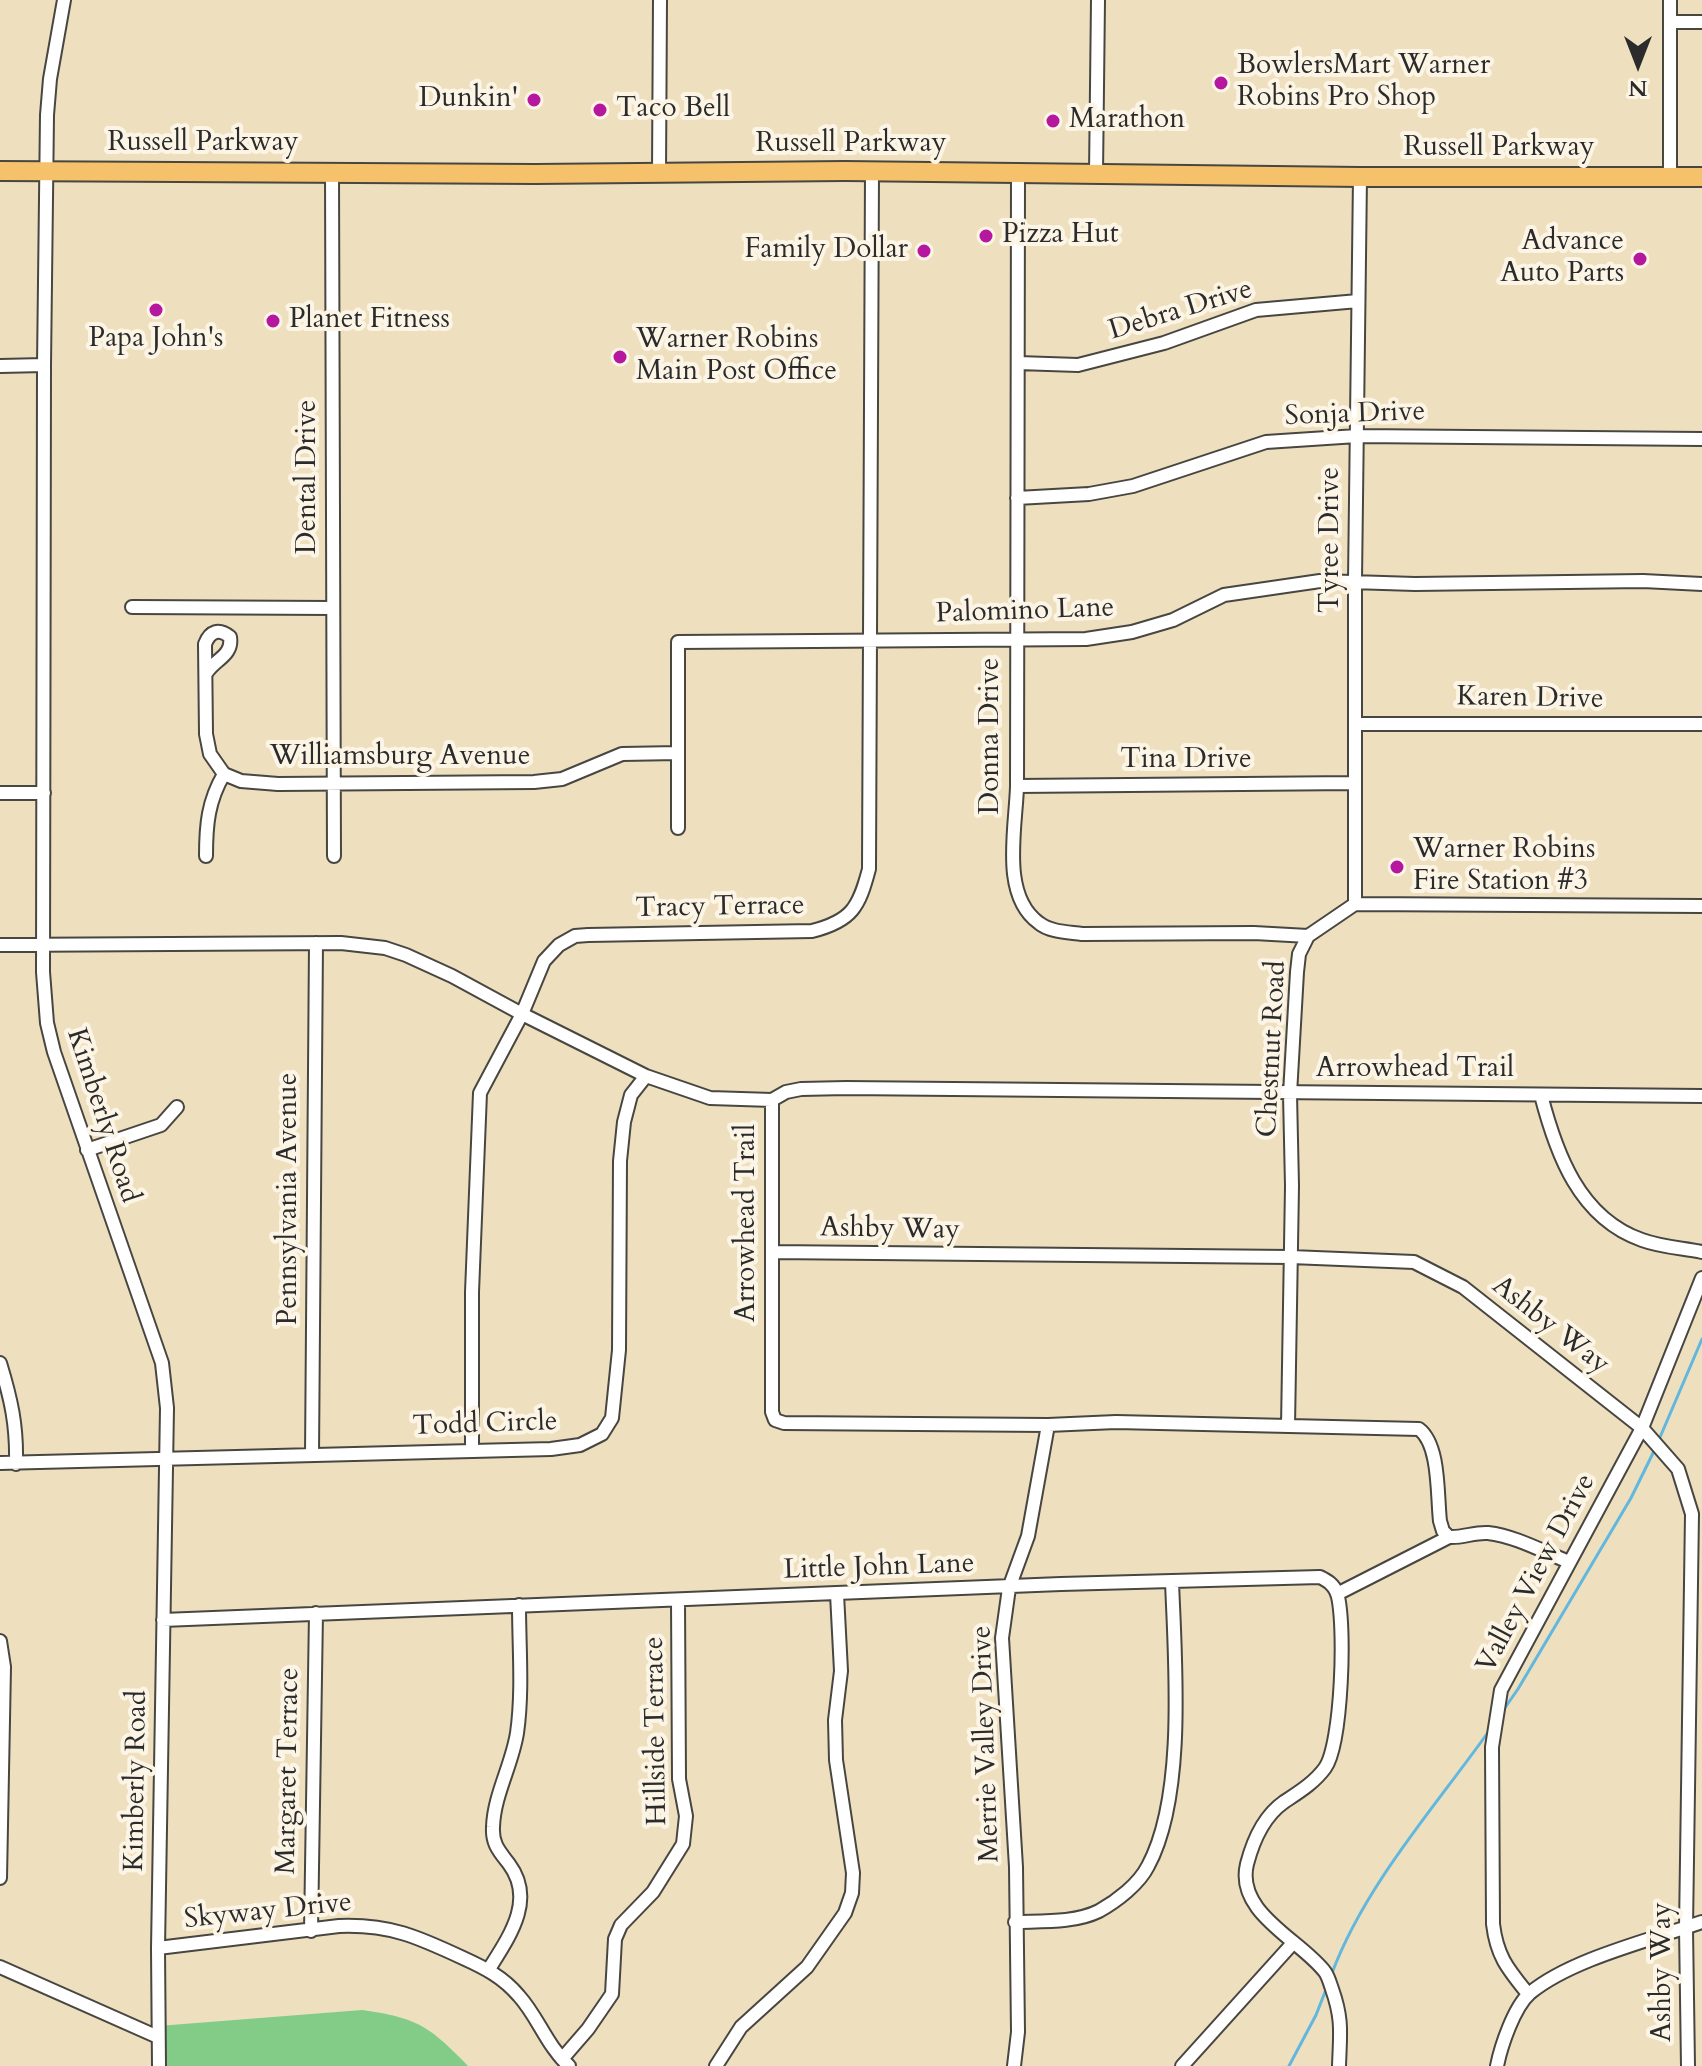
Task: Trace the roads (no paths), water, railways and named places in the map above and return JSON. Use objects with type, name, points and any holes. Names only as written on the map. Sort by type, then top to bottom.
[{"type":"main road","name":"Russell Parkway","points":[[0,171],[1702,177]]},
{"type":"street","name":"Kimberly Road","points":[[64,0],[50,79],[47,172],[44,365],[44,946],[47,1023],[71,1106],[162,1363],[167,1408],[158,1948],[159,2066]]},
{"type":"street","points":[[659,173],[660,0]]},
{"type":"street","points":[[1096,174],[1098,0]]},
{"type":"street","points":[[1670,0],[1670,177]]},
{"type":"street","points":[[1670,22],[1702,22]]},
{"type":"street","name":"Dental Drive","points":[[332,172],[334,856]]},
{"type":"street","name":"Tracy Terrace","points":[[472,1450],[472,1292],[480,1093],[522,1014],[544,961],[559,945],[575,936],[812,931],[830,927],[850,915],[862,896],[869,869],[872,172]]},
{"type":"street","name":"Donna Drive","points":[[1018,173],[1017,786],[1013,881],[1020,903],[1040,924],[1082,934],[1254,933],[1308,936]]},
{"type":"street","name":"Tyree Drive","points":[[1355,904],[1360,177]]},
{"type":"street","name":"Debra Drive","points":[[1018,363],[1078,365],[1139,351],[1256,310],[1358,301]]},
{"type":"street","points":[[0,366],[44,365]]},
{"type":"street","name":"Sonja Drive","points":[[1017,498],[1089,494],[1133,486],[1266,442],[1357,436],[1702,439]]},
{"type":"street","name":"Palomino Lane","points":[[678,753],[678,642],[1086,639],[1132,632],[1173,620],[1224,595],[1273,586],[1355,580],[1415,584],[1643,581],[1702,584]]},
{"type":"street","points":[[132,607],[333,608]]},
{"type":"street","points":[[219,631],[221,608]]},
{"type":"street","points":[[207,672],[228,653],[231,645],[230,637],[219,631]]},
{"type":"street","points":[[206,856],[211,800],[224,774],[210,754],[206,734],[205,644],[208,636],[219,631]]},
{"type":"street","name":"Karen Drive","points":[[1357,724],[1702,724]]},
{"type":"street","points":[[678,753],[678,828]]},
{"type":"street","name":"Williamsburg Avenue","points":[[224,774],[241,781],[261,783],[534,782],[562,779],[622,754],[678,753]]},
{"type":"street","name":"Tina Drive","points":[[1017,786],[1354,783]]},
{"type":"street","points":[[0,793],[44,793]]},
{"type":"street","points":[[1355,904],[1702,906]]},
{"type":"street","name":"Chestnut Road","points":[[1288,1426],[1290,1094],[1299,954],[1308,936],[1355,904]]},
{"type":"street","name":"Pennsylvania Avenue","points":[[312,1455],[316,943]]},
{"type":"street","points":[[0,945],[364,945],[396,952],[452,976],[646,1076],[710,1098],[772,1100]]},
{"type":"street","name":"Todd Circle","points":[[0,1463],[551,1449],[580,1445],[602,1434],[612,1418],[616,1394],[620,1161],[624,1122],[631,1095],[646,1076]]},
{"type":"street","name":"Arrowhead Trail","points":[[1449,1537],[1440,1521],[1433,1447],[1426,1434],[1419,1429],[1116,1422],[1048,1425],[784,1423],[775,1420],[772,1412],[772,1100],[786,1092],[801,1089],[846,1088],[1702,1096]]},
{"type":"street","points":[[1541,1095],[1560,1158],[1570,1179],[1605,1218],[1621,1231],[1641,1240],[1702,1252]]},
{"type":"street","points":[[87,1150],[161,1125],[177,1107]]},
{"type":"street","name":"Ashby Way","points":[[772,1252],[1291,1257],[1396,1260],[1426,1266],[1463,1287],[1642,1428],[1678,1469],[1692,1514],[1686,1928],[1688,2066]]},
{"type":"street","name":"Valley View Drive","points":[[1528,1994],[1502,1962],[1495,1944],[1493,1924],[1492,1747],[1501,1690],[1642,1428],[1702,1278]]},
{"type":"street","points":[[0,1363],[17,1430],[16,1464]]},
{"type":"street","name":"Merrie Valley Drive","points":[[1014,2066],[1018,2032],[1016,1867],[1002,1638],[1009,1588],[1028,1536],[1048,1425]]},
{"type":"street","points":[[1339,2066],[1341,2013],[1326,1972],[1254,1903],[1245,1882],[1247,1864],[1260,1828],[1280,1804],[1305,1789],[1327,1766],[1339,1720],[1340,1615],[1337,1594],[1449,1537],[1491,1533],[1569,1562]]},
{"type":"street","name":"Little John Lane","points":[[163,1620],[1249,1577],[1320,1577],[1330,1582],[1337,1594]]},
{"type":"street","points":[[1015,1922],[1066,1919],[1096,1913],[1115,1901],[1148,1867],[1161,1834],[1175,1738],[1172,1582]]},
{"type":"street","points":[[716,2066],[741,2027],[807,1967],[845,1913],[852,1893],[853,1873],[836,1760],[835,1720],[841,1671],[837,1594]]},
{"type":"street","name":"Hillside Terrace","points":[[565,2063],[612,1994],[615,1939],[621,1925],[653,1892],[683,1844],[686,1816],[679,1779],[678,1601]]},
{"type":"street","points":[[489,1969],[519,1914],[522,1899],[518,1880],[496,1850],[492,1830],[519,1717],[519,1605]]},
{"type":"street","name":"Margaret Terrace","points":[[311,1931],[316,1613]]},
{"type":"street","points":[[0,1641],[4,1667],[0,1878]]},
{"type":"street","points":[[1497,2066],[1513,2019],[1528,1994],[1566,1972],[1702,1922]]},
{"type":"street","name":"Skyway Drive","points":[[158,1948],[339,1926],[368,1925],[396,1929],[431,1941],[489,1969],[521,1998],[565,2063]]},
{"type":"street","points":[[1182,2066],[1293,1943]]},
{"type":"street","points":[[0,1967],[158,2037]]},
{"type":"waterway","points":[[1658,1442],[1702,1339]]},
{"type":"waterway","points":[[1502,1712],[1631,1498],[1655,1449]]},
{"type":"waterway","points":[[1332,1973],[1346,1940],[1382,1878],[1489,1731]]},
{"type":"waterway","points":[[1289,2066],[1327,1987]]},
{"type":"place","name":"BowlersMart Warner Robins Pro Shop","points":[[1221,83]]},
{"type":"place","name":"Dunkin'","points":[[534,100]]},
{"type":"place","name":"Taco Bell","points":[[600,110]]},
{"type":"place","name":"Marathon","points":[[1053,121]]},
{"type":"place","name":"Pizza Hut","points":[[986,236]]},
{"type":"place","name":"Family Dollar","points":[[924,251]]},
{"type":"place","name":"Advance Auto Parts","points":[[1640,259]]},
{"type":"place","name":"Papa John's","points":[[156,310]]},
{"type":"place","name":"Planet Fitness","points":[[273,321]]},
{"type":"place","name":"Warner Robins Main Post Office","points":[[620,357]]},
{"type":"place","name":"Warner Robins Fire Station #3","points":[[1397,867]]}]
